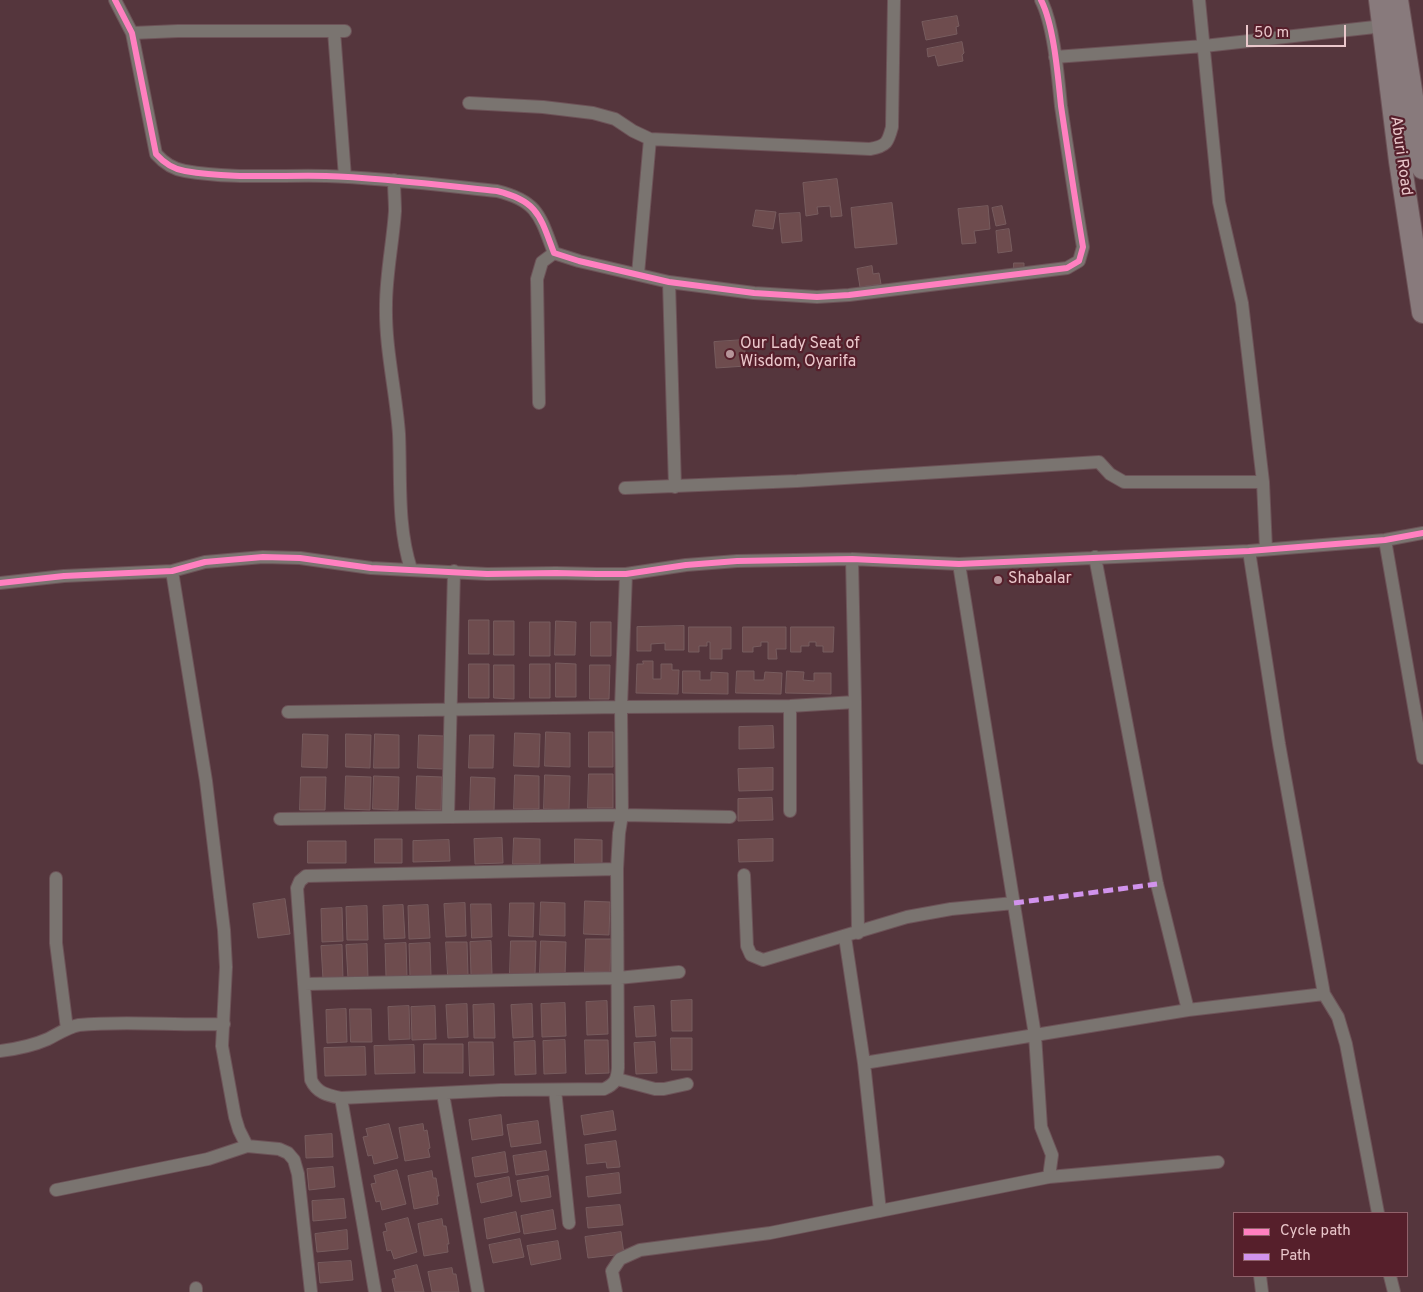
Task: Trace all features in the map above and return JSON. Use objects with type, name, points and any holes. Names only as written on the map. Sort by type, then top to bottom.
[{"type":"highway","name":"Aburi Road","points":[[1380,0],[1400,161],[1423,312]]},
{"type":"highway","name":"Aburi Road","points":[[1397,0],[1423,168]]},
{"type":"street","points":[[115,0],[132,32],[156,154],[166,164],[183,170],[219,176],[344,177],[394,180],[497,192],[515,196],[528,203],[537,212],[554,252],[579,261],[669,282],[754,293],[817,297],[848,295],[1068,268],[1079,260],[1083,247],[1055,57],[1050,30],[1041,0]]},
{"type":"street","points":[[469,103],[593,113],[615,119],[650,139],[870,149],[882,147],[889,139],[892,127],[894,0]]},
{"type":"street","points":[[1199,0],[1219,202],[1242,304],[1263,482],[1266,549]]},
{"type":"street","points":[[1055,57],[1204,46],[1384,26]]},
{"type":"street","points":[[132,32],[339,31],[344,177]]},
{"type":"street","points":[[638,274],[650,139]]},
{"type":"street","points":[[394,180],[395,209],[386,290],[386,320],[399,434],[403,531],[411,569]]},
{"type":"street","points":[[539,403],[537,279],[542,262],[554,252]]},
{"type":"street","points":[[669,282],[675,487]]},
{"type":"street","points":[[625,488],[797,481],[1099,462],[1110,474],[1124,482],[1263,482]]},
{"type":"street","points":[[0,583],[64,576],[172,571],[205,562],[283,557],[352,566],[487,574],[626,574],[686,565],[738,561],[852,560],[959,564],[1249,551],[1386,540],[1423,533]]},
{"type":"street","points":[[1386,540],[1423,758]]},
{"type":"street","points":[[1249,551],[1279,744],[1324,994],[1338,1017],[1346,1044],[1378,1212]]},
{"type":"street","points":[[1095,557],[1157,884],[1188,1010]]},
{"type":"street","points":[[852,560],[855,702],[852,935],[880,1211]]},
{"type":"street","points":[[959,564],[1035,1036],[1041,1127],[1052,1155],[1049,1177]]},
{"type":"street","points":[[172,571],[206,781],[218,876],[226,967],[222,1046],[235,1117],[247,1146]]},
{"type":"street","points":[[448,818],[454,571]]},
{"type":"street","points":[[617,869],[306,876],[300,880],[296,888],[311,1080],[314,1087],[324,1094],[341,1098],[501,1090],[604,1088],[614,1085],[617,1079],[617,869],[622,815],[621,707],[626,574]]},
{"type":"street","points":[[288,712],[790,706],[855,702]]},
{"type":"street","points":[[790,706],[790,811]]},
{"type":"street","points":[[280,819],[622,815],[730,817]]},
{"type":"street","points":[[744,875],[747,946],[751,955],[763,960],[852,935],[907,917],[1014,903]]},
{"type":"street","points":[[56,878],[56,943],[67,1030]]},
{"type":"street","points":[[304,984],[618,978],[679,972]]},
{"type":"street","points":[[864,1063],[1188,1010],[1324,994]]},
{"type":"street","points":[[0,1050],[17,1049],[33,1045],[77,1026],[138,1023],[224,1024]]},
{"type":"street","points":[[617,1079],[654,1089],[687,1084]]},
{"type":"street","points":[[555,1090],[569,1222]]},
{"type":"street","points":[[442,1094],[478,1292]]},
{"type":"street","points":[[341,1098],[375,1292]]},
{"type":"street","points":[[56,1190],[208,1159],[247,1146],[279,1149],[288,1153],[294,1160],[298,1174],[311,1292]]},
{"type":"street","points":[[616,1292],[612,1271],[620,1259],[640,1250],[770,1233],[1049,1177],[1218,1162]]},
{"type":"street","points":[[1260,1277],[1262,1292]]},
{"type":"street","points":[[1390,1277],[1394,1292]]},
{"type":"building","points":[[957,16],[959,26],[956,27],[957,34],[926,40],[922,22]]},
{"type":"building","points":[[962,42],[963,61],[938,66],[935,55],[928,57],[927,49]]},
{"type":"building","points":[[837,179],[842,216],[831,217],[830,206],[817,207],[818,214],[806,216],[803,183]]},
{"type":"building","points":[[892,203],[897,244],[855,248],[851,208]]},
{"type":"building","points":[[988,206],[990,229],[974,231],[976,243],[962,244],[958,209]]},
{"type":"building","points":[[1002,206],[1006,224],[996,226],[992,208]]},
{"type":"building","points":[[756,210],[776,212],[773,229],[753,226]]},
{"type":"building","points":[[800,213],[802,241],[782,243],[779,214]]},
{"type":"building","points":[[1009,229],[1012,251],[998,253],[996,231]]},
{"type":"building","points":[[1014,263],[1024,263],[1024,271],[1014,272]]},
{"type":"building","points":[[872,266],[873,274],[879,273],[881,284],[860,287],[857,269]]},
{"type":"building","name":"Our Lady Seat of Wisdom, Oyarifa","points":[[744,340],[746,366],[716,368],[714,342]]},
{"type":"building","points":[[469,620],[489,620],[489,654],[469,654]]},
{"type":"building","points":[[494,621],[514,621],[514,655],[494,655]]},
{"type":"building","points":[[556,621],[576,622],[575,655],[555,655]]},
{"type":"building","points":[[530,622],[550,622],[550,656],[530,656]]},
{"type":"building","points":[[591,622],[611,622],[611,656],[591,656]]},
{"type":"building","points":[[684,626],[684,650],[665,650],[665,643],[651,644],[651,651],[637,651],[637,627]]},
{"type":"building","points":[[689,627],[731,627],[731,649],[722,649],[722,659],[710,659],[710,642],[707,642],[707,646],[699,646],[699,652],[689,652]]},
{"type":"building","points":[[743,627],[786,627],[786,649],[776,649],[777,659],[768,659],[768,642],[761,642],[761,646],[753,647],[753,652],[743,652]]},
{"type":"building","points":[[791,627],[834,627],[833,652],[823,652],[823,646],[816,646],[816,642],[809,642],[809,646],[801,646],[801,652],[791,652]]},
{"type":"building","points":[[643,661],[653,661],[653,679],[661,679],[661,664],[672,664],[672,670],[679,670],[678,694],[636,693],[637,664],[643,664]]},
{"type":"building","points":[[556,663],[576,664],[576,697],[556,697]]},
{"type":"building","points":[[469,664],[489,664],[489,698],[469,698]]},
{"type":"building","points":[[530,664],[550,664],[550,698],[530,698]]},
{"type":"building","points":[[494,665],[514,665],[514,699],[494,698]]},
{"type":"building","points":[[590,665],[610,665],[609,699],[590,699]]},
{"type":"building","points":[[683,671],[700,671],[700,680],[711,680],[711,672],[728,673],[728,694],[683,693]]},
{"type":"building","points":[[737,671],[754,671],[754,680],[764,680],[765,672],[782,673],[781,694],[736,693]]},
{"type":"building","points":[[787,671],[804,672],[803,680],[814,681],[814,673],[831,673],[831,694],[786,693]]},
{"type":"building","points":[[773,726],[774,748],[739,749],[739,727]]},
{"type":"building","points":[[546,732],[570,733],[570,767],[545,766]]},
{"type":"building","points":[[589,732],[613,732],[613,767],[589,767]]},
{"type":"building","points":[[515,733],[540,734],[539,767],[514,766]]},
{"type":"building","points":[[303,734],[328,735],[327,768],[302,767]]},
{"type":"building","points":[[346,734],[371,735],[370,768],[346,767]]},
{"type":"building","points":[[375,734],[399,735],[399,768],[374,768]]},
{"type":"building","points":[[419,735],[444,736],[443,769],[418,768]]},
{"type":"building","points":[[470,735],[494,735],[493,768],[469,768]]},
{"type":"building","points":[[773,768],[773,790],[739,791],[738,769]]},
{"type":"building","points":[[589,774],[613,774],[613,808],[588,808]]},
{"type":"building","points":[[515,775],[539,776],[539,809],[514,809]]},
{"type":"building","points":[[545,775],[570,776],[569,810],[544,809]]},
{"type":"building","points":[[346,776],[371,777],[370,810],[345,809]]},
{"type":"building","points":[[374,776],[399,777],[398,810],[373,809]]},
{"type":"building","points":[[417,776],[442,777],[441,810],[416,809]]},
{"type":"building","points":[[301,777],[326,777],[325,810],[300,810]]},
{"type":"building","points":[[471,777],[495,778],[494,811],[470,811]]},
{"type":"building","points":[[772,798],[773,820],[738,821],[738,799]]},
{"type":"building","points":[[502,838],[503,863],[475,864],[474,839]]},
{"type":"building","points":[[514,838],[540,839],[540,864],[513,864]]},
{"type":"building","points":[[375,839],[402,839],[402,863],[375,863]]},
{"type":"building","points":[[575,839],[602,840],[602,865],[575,865]]},
{"type":"building","points":[[773,839],[773,861],[739,862],[738,840]]},
{"type":"building","points":[[449,840],[450,861],[413,862],[413,841]]},
{"type":"building","points":[[308,841],[346,841],[346,863],[308,863]]},
{"type":"building","points":[[285,899],[290,934],[258,938],[253,904]]},
{"type":"building","points":[[585,901],[610,902],[609,935],[584,934]]},
{"type":"building","points":[[541,902],[565,903],[565,936],[540,935]]},
{"type":"building","points":[[465,903],[466,936],[446,937],[444,904]]},
{"type":"building","points":[[510,903],[534,903],[533,937],[509,936]]},
{"type":"building","points":[[471,904],[491,904],[492,937],[472,938]]},
{"type":"building","points":[[403,905],[405,938],[384,939],[383,906]]},
{"type":"building","points":[[428,905],[430,938],[409,939],[408,906]]},
{"type":"building","points":[[367,906],[368,940],[347,940],[346,907]]},
{"type":"building","points":[[342,908],[343,941],[322,942],[321,909]]},
{"type":"building","points":[[586,939],[611,939],[610,972],[585,972]]},
{"type":"building","points":[[491,941],[492,974],[471,975],[470,942]]},
{"type":"building","points":[[511,941],[536,941],[535,974],[510,974]]},
{"type":"building","points":[[541,941],[566,942],[565,975],[540,974]]},
{"type":"building","points":[[446,942],[467,942],[468,975],[448,975]]},
{"type":"building","points":[[406,943],[407,977],[386,977],[385,944]]},
{"type":"building","points":[[430,943],[431,976],[410,977],[409,944]]},
{"type":"building","points":[[367,944],[368,978],[348,978],[346,945]]},
{"type":"building","points":[[342,945],[343,979],[323,979],[321,946]]},
{"type":"building","points":[[692,1000],[692,1031],[672,1031],[671,1001]]},
{"type":"building","points":[[607,1001],[608,1034],[587,1035],[586,1002]]},
{"type":"building","points":[[565,1003],[566,1036],[542,1037],[541,1004]]},
{"type":"building","points":[[467,1004],[468,1037],[448,1038],[446,1005]]},
{"type":"building","points":[[494,1004],[495,1038],[474,1038],[473,1005]]},
{"type":"building","points":[[532,1004],[533,1037],[513,1038],[511,1005]]},
{"type":"building","points":[[409,1006],[410,1039],[389,1040],[388,1007]]},
{"type":"building","points":[[435,1006],[436,1039],[412,1040],[411,1007]]},
{"type":"building","points":[[654,1006],[656,1036],[636,1037],[634,1007]]},
{"type":"building","points":[[346,1009],[347,1042],[327,1043],[326,1010]]},
{"type":"building","points":[[350,1009],[371,1009],[372,1042],[351,1042]]},
{"type":"building","points":[[671,1038],[692,1038],[692,1070],[672,1070]]},
{"type":"building","points":[[565,1040],[566,1073],[544,1074],[543,1041]]},
{"type":"building","points":[[585,1040],[608,1040],[609,1073],[586,1074]]},
{"type":"building","points":[[535,1041],[536,1074],[515,1075],[514,1042]]},
{"type":"building","points":[[469,1042],[493,1042],[494,1075],[470,1076]]},
{"type":"building","points":[[655,1042],[657,1073],[636,1074],[634,1043]]},
{"type":"building","points":[[424,1044],[463,1044],[463,1073],[424,1073]]},
{"type":"building","points":[[414,1045],[415,1073],[375,1074],[374,1046]]},
{"type":"building","points":[[365,1047],[366,1075],[325,1076],[324,1048]]},
{"type":"building","points":[[613,1111],[616,1130],[584,1135],[581,1116]]},
{"type":"building","points":[[501,1115],[503,1135],[472,1140],[469,1120]]},
{"type":"building","points":[[538,1121],[541,1143],[511,1147],[507,1125]]},
{"type":"building","points":[[389,1124],[398,1158],[374,1164],[372,1155],[368,1156],[363,1137],[368,1136],[366,1129]]},
{"type":"building","points":[[423,1124],[424,1131],[427,1130],[430,1157],[405,1161],[399,1128]]},
{"type":"building","points":[[332,1134],[333,1157],[306,1158],[305,1136]]},
{"type":"building","points":[[616,1141],[620,1167],[607,1168],[606,1162],[587,1164],[585,1145]]},
{"type":"building","points":[[546,1151],[549,1170],[516,1175],[513,1156]]},
{"type":"building","points":[[505,1152],[508,1172],[475,1177],[472,1158]]},
{"type":"building","points":[[333,1167],[335,1187],[309,1190],[307,1169]]},
{"type":"building","points":[[397,1170],[406,1204],[382,1210],[380,1201],[376,1202],[371,1184],[376,1183],[374,1176]]},
{"type":"building","points":[[432,1171],[433,1178],[436,1178],[439,1196],[437,1196],[438,1204],[414,1209],[408,1176]]},
{"type":"building","points":[[619,1173],[621,1193],[588,1197],[586,1177]]},
{"type":"building","points":[[548,1176],[551,1197],[521,1202],[517,1181]]},
{"type":"building","points":[[509,1177],[512,1196],[481,1203],[477,1184]]},
{"type":"building","points":[[344,1199],[346,1218],[313,1221],[312,1201]]},
{"type":"building","points":[[620,1205],[623,1225],[588,1228],[586,1208]]},
{"type":"building","points":[[553,1210],[556,1229],[524,1234],[521,1216]]},
{"type":"building","points":[[516,1212],[520,1232],[487,1239],[484,1219]]},
{"type":"building","points":[[408,1218],[417,1252],[394,1259],[391,1250],[387,1251],[383,1232],[387,1231],[385,1224]]},
{"type":"building","points":[[442,1219],[443,1226],[446,1226],[449,1244],[447,1244],[448,1252],[424,1256],[418,1224]]},
{"type":"building","points":[[347,1230],[348,1249],[317,1252],[315,1234]]},
{"type":"building","points":[[621,1232],[624,1254],[588,1258],[585,1237]]},
{"type":"building","points":[[520,1239],[524,1257],[493,1263],[489,1245]]},
{"type":"building","points":[[558,1241],[561,1259],[531,1265],[527,1246]]},
{"type":"building","points":[[351,1261],[353,1280],[320,1283],[318,1263]]},
{"type":"building","points":[[417,1265],[424,1292],[395,1292],[392,1279],[396,1278],[394,1271]]},
{"type":"building","points":[[452,1268],[453,1274],[456,1274],[459,1292],[432,1292],[428,1272]]},
{"type":"marked path","points":[[1014,903],[1157,884]]},
{"type":"cycle path","points":[[115,0],[132,33],[156,154],[165,163],[176,169],[220,175],[369,178],[497,191],[521,200],[536,212],[554,253],[579,261],[669,282],[754,293],[817,297],[849,295],[1067,268],[1079,261],[1083,247],[1061,106],[1055,52],[1049,23],[1041,0]]},
{"type":"cycle path","points":[[0,583],[64,576],[172,571],[205,562],[263,557],[300,558],[371,568],[487,574],[626,574],[686,565],[737,561],[852,559],[959,564],[1249,551],[1385,540],[1423,533]]},
{"type":"place","name":"Our Lady Seat of Wisdom, Oyarifa","points":[[730,354]]},
{"type":"place","name":"Shabalar","points":[[998,580]]}]
